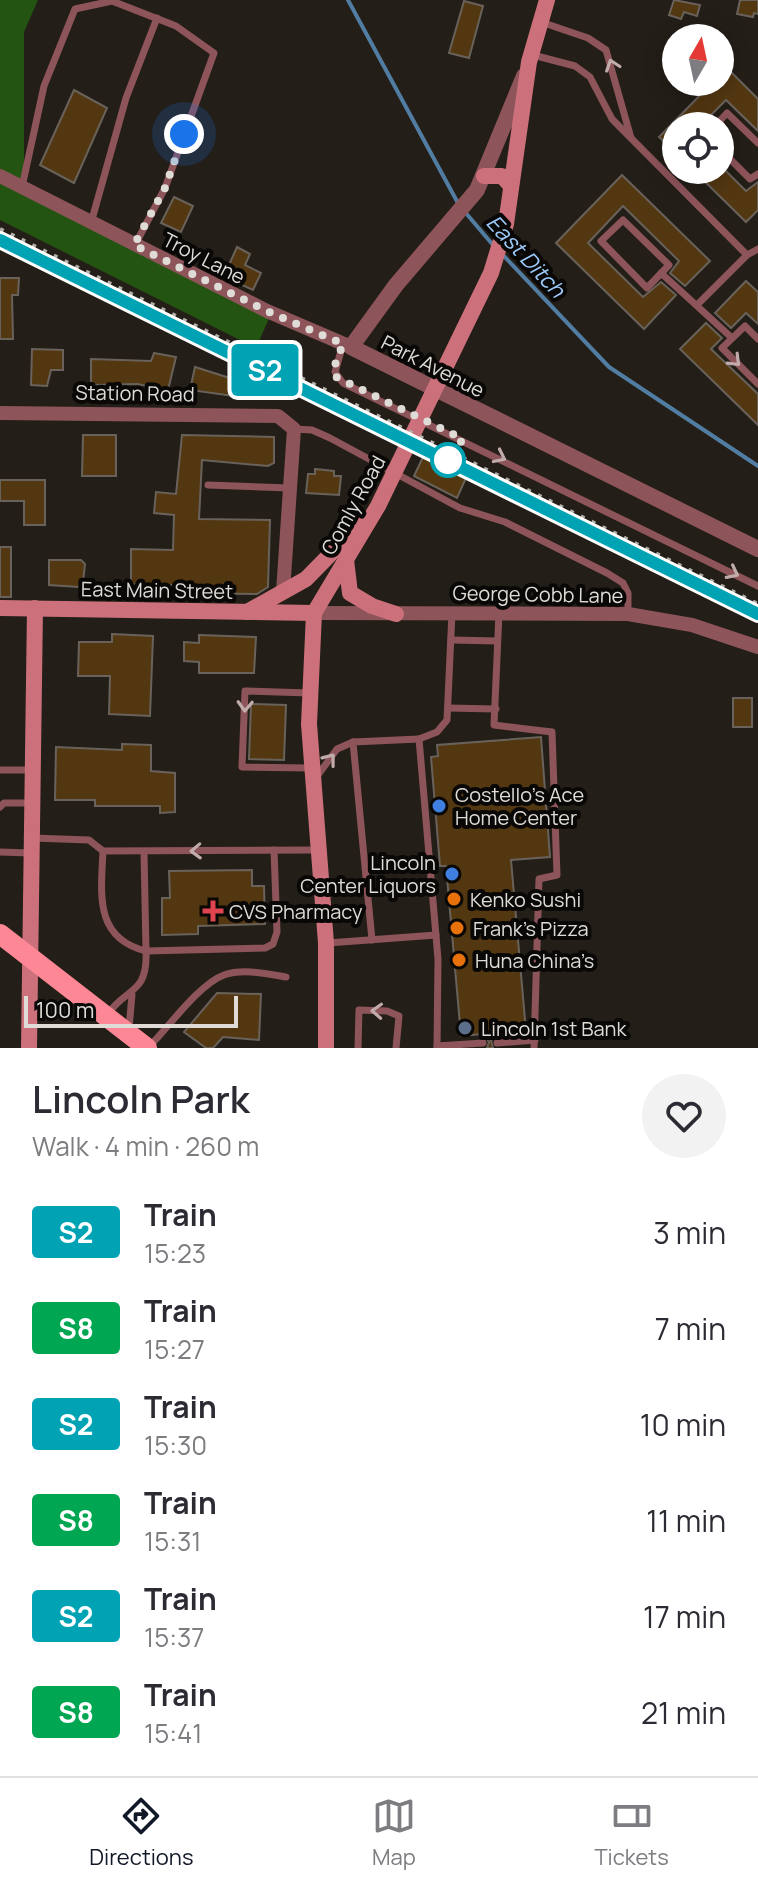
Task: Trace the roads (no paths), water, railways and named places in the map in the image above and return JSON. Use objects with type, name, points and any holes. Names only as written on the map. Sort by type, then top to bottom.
[{"type":"main road","name":"Comly Road","points":[[326,1048],[326,943],[311,776],[309,693],[314,613],[378,506],[491,273],[506,224],[530,58],[547,0]]},
{"type":"main road","points":[[484,176],[502,176],[511,186]]},
{"type":"main road","points":[[247,612],[306,579],[378,506]]},
{"type":"main road","points":[[346,560],[350,593],[372,606],[396,614]]},
{"type":"main road","name":"East Main Street","points":[[0,608],[314,613]]},
{"type":"main road","points":[[29,1048],[33,960],[35,608]]},
{"type":"main road","points":[[0,934],[148,1048]]},
{"type":"street","name":"Park Avenue","points":[[530,58],[484,176],[467,203],[347,345],[758,549]]},
{"type":"street","name":"Troy Lane","points":[[0,176],[267,311],[347,345]]},
{"type":"street","name":"Station Road","points":[[0,413],[278,416],[294,429]]},
{"type":"street","points":[[283,592],[294,429]]},
{"type":"street","name":"George Cobb Lane","points":[[314,613],[628,614],[692,625],[758,647]]},
{"type":"lane","points":[[22,187],[44,86],[75,9],[112,1],[176,26],[214,53],[165,188],[134,245]]},
{"type":"lane","points":[[91,223],[126,98],[157,18]]},
{"type":"lane","points":[[541,22],[588,38],[606,50],[631,140]]},
{"type":"lane","points":[[530,58],[583,70],[596,86],[612,119],[747,255]]},
{"type":"lane","points":[[734,120],[758,143]]},
{"type":"lane","points":[[734,163],[750,179],[758,174]]},
{"type":"lane","points":[[623,220],[669,265],[661,273],[647,288],[601,241],[623,220]]},
{"type":"lane","points":[[697,305],[747,255],[758,249]]},
{"type":"lane","points":[[661,273],[732,338]]},
{"type":"lane","points":[[758,339],[745,326],[722,348],[758,384]]},
{"type":"lane","points":[[347,345],[335,372],[343,383],[758,586]]},
{"type":"lane","points":[[294,429],[312,430],[330,438],[460,508],[505,522],[607,573],[623,583],[628,593],[628,614]]},
{"type":"lane","points":[[208,485],[289,488]]},
{"type":"lane","points":[[309,693],[245,691],[242,767],[311,776],[337,749],[353,742],[419,739],[444,725],[448,708],[452,613]]},
{"type":"lane","points":[[497,1043],[535,1044],[539,879],[557,875],[552,732],[494,725],[499,613]]},
{"type":"lane","points":[[451,640],[497,641]]},
{"type":"lane","points":[[448,708],[496,709]]},
{"type":"lane","points":[[419,739],[436,935],[437,1047],[483,1043]]},
{"type":"lane","points":[[353,742],[372,940]]},
{"type":"lane","points":[[0,770],[33,770]]},
{"type":"lane","points":[[0,807],[4,803],[33,803]]},
{"type":"lane","points":[[0,852],[89,840],[103,851],[317,850]]},
{"type":"lane","points":[[103,851],[102,906],[108,923],[121,943],[146,951],[265,948],[273,944],[277,932],[274,850]]},
{"type":"lane","points":[[128,1034],[132,995],[145,975],[144,852]]},
{"type":"lane","points":[[326,943],[436,935]]},
{"type":"lane","points":[[148,1048],[208,985],[226,974],[257,972],[286,977]]},
{"type":"lane","points":[[106,1016],[115,1003],[132,995]]},
{"type":"lane","points":[[358,1048],[359,1010],[387,1011],[399,1016],[396,1048]]},
{"type":"waterway","name":"East Ditch","points":[[348,0],[459,205]]},
{"type":"waterway","name":"East Ditch","points":[[465,212],[493,245]]},
{"type":"waterway","name":"East Ditch","points":[[502,254],[609,367],[758,466]]},
{"type":"railway","points":[[0,229],[758,604]]},
{"type":"train","name":"S2","points":[[0,240],[758,614]]},
{"type":"place","name":"Costello's Ace Home Center","points":[[439,806]]},
{"type":"place","name":"Lincoln Center Liquors","points":[[452,874]]},
{"type":"place","name":"Kenko Sushi","points":[[454,899]]},
{"type":"place","name":"CVS Pharmacy","points":[[213,911]]},
{"type":"place","name":"Frank's Pizza","points":[[457,928]]},
{"type":"place","name":"Huna China’s","points":[[459,960]]},
{"type":"place","name":"Lincoln 1st Bank","points":[[465,1028]]}]
